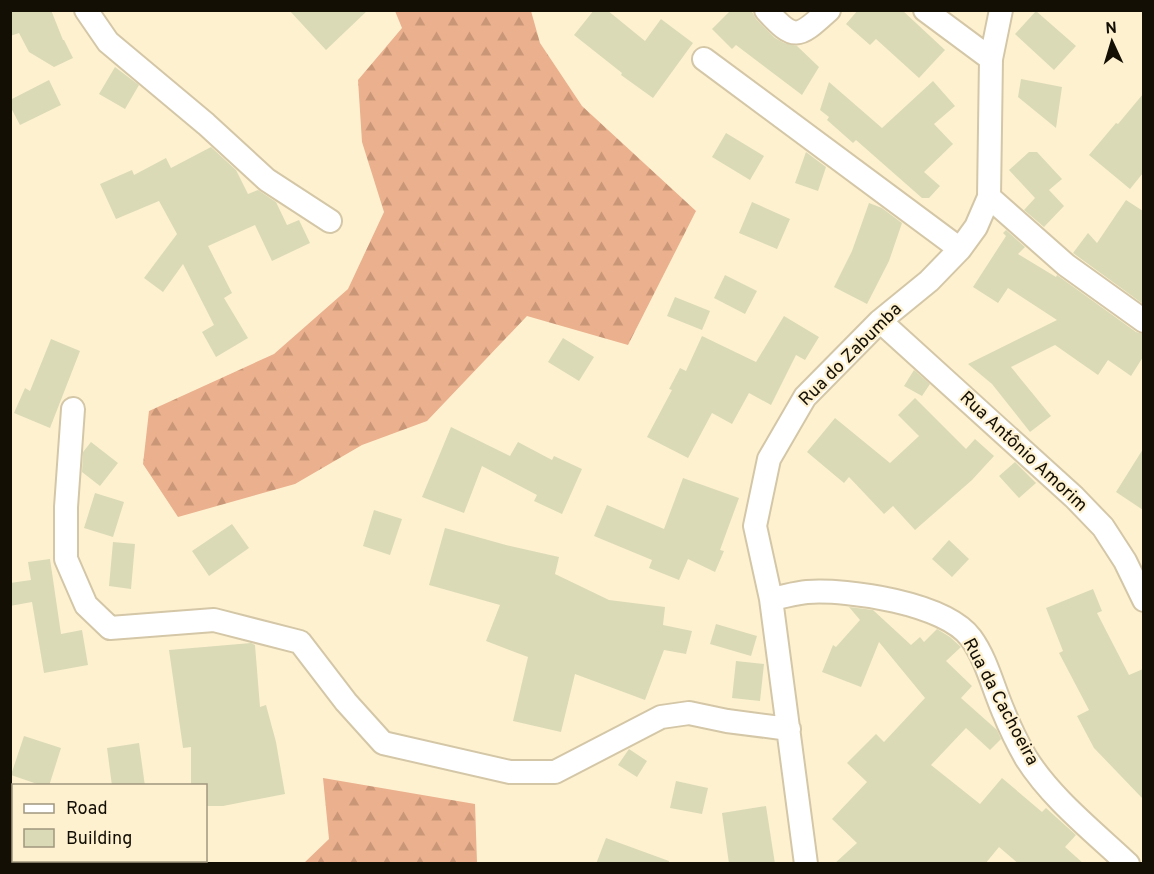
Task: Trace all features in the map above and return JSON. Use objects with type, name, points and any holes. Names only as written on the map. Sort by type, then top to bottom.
[{"type":"street","points":[[86,10],[108,42],[206,124],[267,180],[330,221]]},
{"type":"street","points":[[766,10],[784,29],[795,33],[807,30],[829,10]]},
{"type":"street","points":[[925,10],[991,59]]},
{"type":"street","name":"Rua do Zabumba","points":[[806,864],[771,599],[755,526],[769,459],[805,397],[880,321],[929,281],[960,249],[976,227],[989,197],[991,59],[1001,10]]},
{"type":"street","points":[[704,59],[960,249]]},
{"type":"street","points":[[989,197],[1066,265],[1143,321]]},
{"type":"street","name":"Rua Antônio Amorim","points":[[880,321],[1074,497],[1134,556],[1143,600]]},
{"type":"street","points":[[73,409],[66,507],[66,559],[86,605],[110,628],[214,620],[300,642],[346,702],[383,743],[510,772],[555,772],[661,717],[689,713],[727,721],[789,729]]},
{"type":"street","name":"Rua da Cachoeira","points":[[771,599],[807,592],[855,593],[905,603],[942,615],[970,636],[990,673],[1004,714],[1027,759],[1062,803],[1128,864]]},
{"type":"green space","points":[[395,11],[531,11],[540,43],[582,106],[696,211],[628,345],[527,316],[427,421],[362,445],[295,484],[178,517],[143,464],[149,411],[274,354],[348,289],[384,212],[362,142],[358,80],[402,28]]},
{"type":"green space","points":[[323,778],[475,804],[477,863],[304,863],[329,839]]},
{"type":"building","points":[[10,10],[51,10],[73,58],[54,67],[29,52],[19,33],[10,36]]},
{"type":"building","points":[[289,10],[368,10],[326,50]]},
{"type":"building","points":[[594,10],[607,10],[645,41],[661,19],[693,43],[653,98],[621,75],[622,73],[574,35]]},
{"type":"building","points":[[731,10],[751,10],[756,19],[775,38],[797,46],[819,67],[802,95],[736,45],[732,49],[712,29]]},
{"type":"building","points":[[858,10],[902,10],[945,50],[919,78],[876,39],[870,45],[846,24]]},
{"type":"building","points":[[1036,11],[1076,46],[1054,70],[1015,34]]},
{"type":"building","points":[[115,67],[139,85],[125,109],[99,94]]},
{"type":"building","points":[[1021,79],[1062,87],[1056,128],[1018,97]]},
{"type":"building","points":[[49,80],[61,105],[20,125],[10,106],[10,100]]},
{"type":"building","points":[[933,81],[955,106],[934,124],[953,144],[924,172],[940,186],[929,198],[922,198],[856,140],[853,143],[827,120],[829,117],[820,110],[829,82],[882,128]]},
{"type":"building","points":[[1143,94],[1143,173],[1130,189],[1089,155]]},
{"type":"building","points":[[726,133],[764,156],[750,180],[712,157]]},
{"type":"building","points":[[211,147],[236,170],[248,194],[258,190],[276,202],[287,225],[299,220],[310,243],[272,261],[255,225],[208,246],[232,293],[224,298],[248,338],[216,357],[202,332],[214,325],[183,264],[163,292],[144,278],[177,234],[159,201],[116,219],[100,184],[132,170],[134,175],[166,158],[171,168]]},
{"type":"building","points":[[806,152],[826,167],[818,191],[795,183]]},
{"type":"building","points":[[1029,152],[1037,152],[1062,179],[1049,190],[1064,206],[1044,227],[1024,210],[1035,198],[1009,170]]},
{"type":"building","points":[[1126,200],[1143,211],[1143,304],[1073,253],[1088,233],[1097,243]]},
{"type":"building","points":[[752,202],[790,219],[777,249],[739,233]]},
{"type":"building","points":[[869,203],[882,208],[902,223],[889,261],[867,304],[834,287],[852,251]]},
{"type":"building","points":[[1006,230],[1025,247],[1018,254],[1056,277],[1057,275],[1136,332],[1143,334],[1143,357],[1131,376],[1108,360],[1098,375],[1055,345],[1011,367],[1051,416],[1030,432],[992,384],[968,364],[1057,320],[1008,288],[998,303],[973,287],[1006,236],[1003,233]]},
{"type":"building","points":[[725,275],[757,291],[745,314],[714,298]]},
{"type":"building","points":[[675,297],[710,311],[702,330],[667,316]]},
{"type":"building","points":[[784,316],[819,337],[805,360],[796,355],[771,405],[749,393],[732,424],[712,413],[688,458],[647,437],[672,390],[669,389],[680,368],[686,371],[702,336],[756,362]]},
{"type":"building","points":[[563,338],[594,357],[579,381],[548,362]]},
{"type":"building","points":[[51,339],[80,351],[50,428],[14,413],[25,388],[30,391]]},
{"type":"building","points":[[914,370],[930,384],[922,396],[904,386]]},
{"type":"building","points":[[915,398],[966,449],[975,439],[994,456],[972,480],[915,530],[893,506],[884,514],[849,477],[844,483],[807,452],[835,418],[890,463],[919,436],[898,415]]},
{"type":"building","points":[[451,427],[510,456],[518,442],[552,460],[554,456],[582,469],[562,514],[534,501],[537,495],[482,466],[464,513],[422,497]]},
{"type":"building","points":[[91,442],[118,463],[100,486],[82,472],[83,452]]},
{"type":"building","points":[[1143,449],[1143,510],[1116,492]]},
{"type":"building","points":[[1015,462],[1036,483],[1019,498],[999,476]]},
{"type":"building","points":[[683,478],[739,498],[720,550],[724,551],[715,572],[688,559],[679,580],[649,568],[652,560],[594,536],[607,505],[664,529]]},
{"type":"building","points":[[95,493],[124,502],[113,537],[84,528]]},
{"type":"building","points":[[374,510],[402,519],[390,555],[363,546]]},
{"type":"building","points":[[232,524],[249,548],[209,576],[192,551]]},
{"type":"building","points":[[445,528],[559,557],[555,574],[609,600],[665,607],[663,625],[692,631],[686,654],[664,650],[645,700],[575,674],[561,732],[513,721],[528,657],[486,641],[500,605],[429,585]]},
{"type":"building","points":[[949,540],[969,559],[952,577],[932,559]]},
{"type":"building","points":[[113,542],[135,544],[131,589],[109,586]]},
{"type":"building","points":[[50,559],[61,634],[82,630],[88,665],[44,673],[32,602],[10,606],[10,583],[31,580],[28,562]]},
{"type":"building","points":[[1093,589],[1102,611],[1097,613],[1129,675],[1143,669],[1143,799],[1094,748],[1077,716],[1089,710],[1059,653],[1063,651],[1046,608]]},
{"type":"building","points":[[849,607],[873,610],[911,645],[920,637],[924,642],[937,629],[961,647],[946,661],[972,686],[961,698],[997,730],[1001,739],[990,750],[966,728],[931,765],[980,804],[1002,778],[1042,812],[1046,808],[1076,835],[1065,847],[1084,864],[1019,864],[999,847],[985,864],[834,864],[857,843],[832,819],[867,782],[847,763],[876,734],[884,742],[925,698],[879,642],[861,687],[822,672],[833,645],[836,647],[860,620]]},
{"type":"building","points":[[716,624],[757,636],[751,656],[710,644]]},
{"type":"building","points":[[251,643],[255,645],[260,707],[266,705],[276,742],[285,794],[223,806],[207,806],[207,784],[191,784],[191,747],[183,748],[169,650]]},
{"type":"building","points":[[736,661],[764,664],[760,701],[732,698]]},
{"type":"building","points":[[24,736],[61,748],[50,784],[37,784],[11,775]]},
{"type":"building","points":[[139,743],[145,784],[112,784],[107,748]]},
{"type":"building","points":[[629,749],[647,761],[637,777],[618,765]]},
{"type":"building","points":[[676,781],[708,788],[702,814],[670,808]]},
{"type":"building","points":[[766,806],[775,864],[729,864],[722,813]]},
{"type":"building","points":[[606,838],[669,861],[669,864],[596,864]]}]
